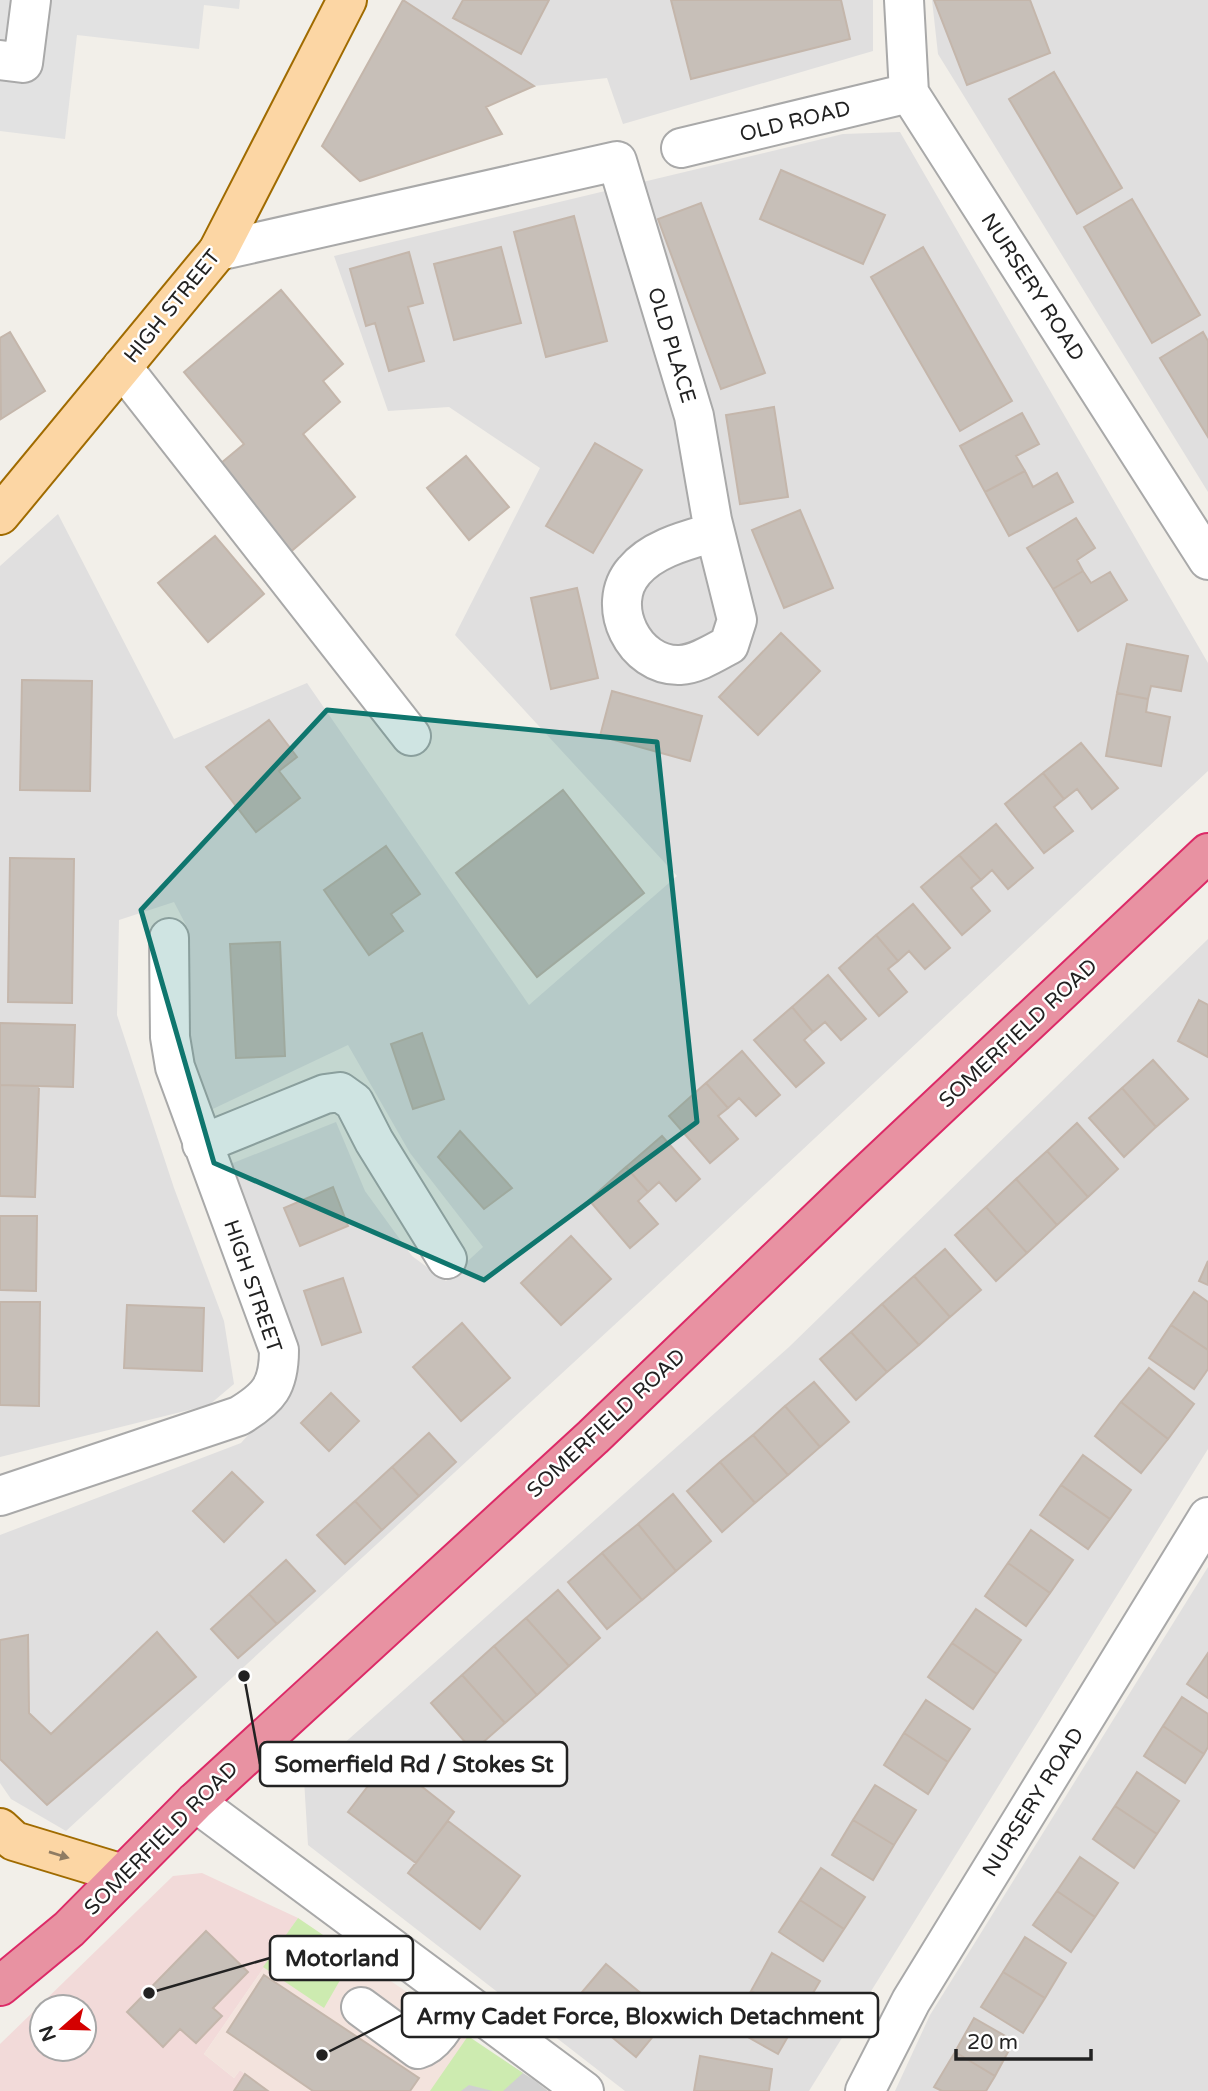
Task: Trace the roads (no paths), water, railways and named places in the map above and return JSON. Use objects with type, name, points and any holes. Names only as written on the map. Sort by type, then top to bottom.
[{"type":"highway","name":"SOMERFIELD ROAD","points":[[0,1986],[69,1929],[195,1802],[593,1437],[850,1190],[1208,853]]},
{"type":"main road","name":"HIGH STREET","points":[[0,514],[218,251],[347,0]]},
{"type":"main road","points":[[0,1828],[15,1841],[123,1874]]},
{"type":"street","points":[[0,60],[23,63],[31,0]]},
{"type":"street","name":"NURSERY ROAD","points":[[904,0],[909,93],[1208,560]]},
{"type":"street","name":"OLD ROAD","points":[[681,148],[909,93]]},
{"type":"street","name":"OLD PLACE","points":[[218,251],[617,161],[694,416],[715,532]]},
{"type":"street","points":[[122,367],[411,736]]},
{"type":"street","name":"HIGH STREET","points":[[0,1496],[239,1416],[261,1403],[279,1370],[279,1350],[175,1067],[169,937]]},
{"type":"street","points":[[202,1144],[325,1094],[340,1092],[347,1095],[354,1102],[374,1141],[447,1259]]},
{"type":"street","name":"NURSERY ROAD","points":[[865,2091],[911,2001],[1208,1517]]},
{"type":"street","points":[[195,1802],[584,2091]]},
{"type":"street","points":[[361,2007],[418,2049],[430,2043],[448,2020],[458,1999]]},
{"type":"place","name":"Somerfield Rd / Stokes St","points":[[244,1676]]},
{"type":"place","name":"Motorland","points":[[149,1993]]},
{"type":"place","name":"Army Cadet Force, Bloxwich Detachment","points":[[322,2055]]}]
